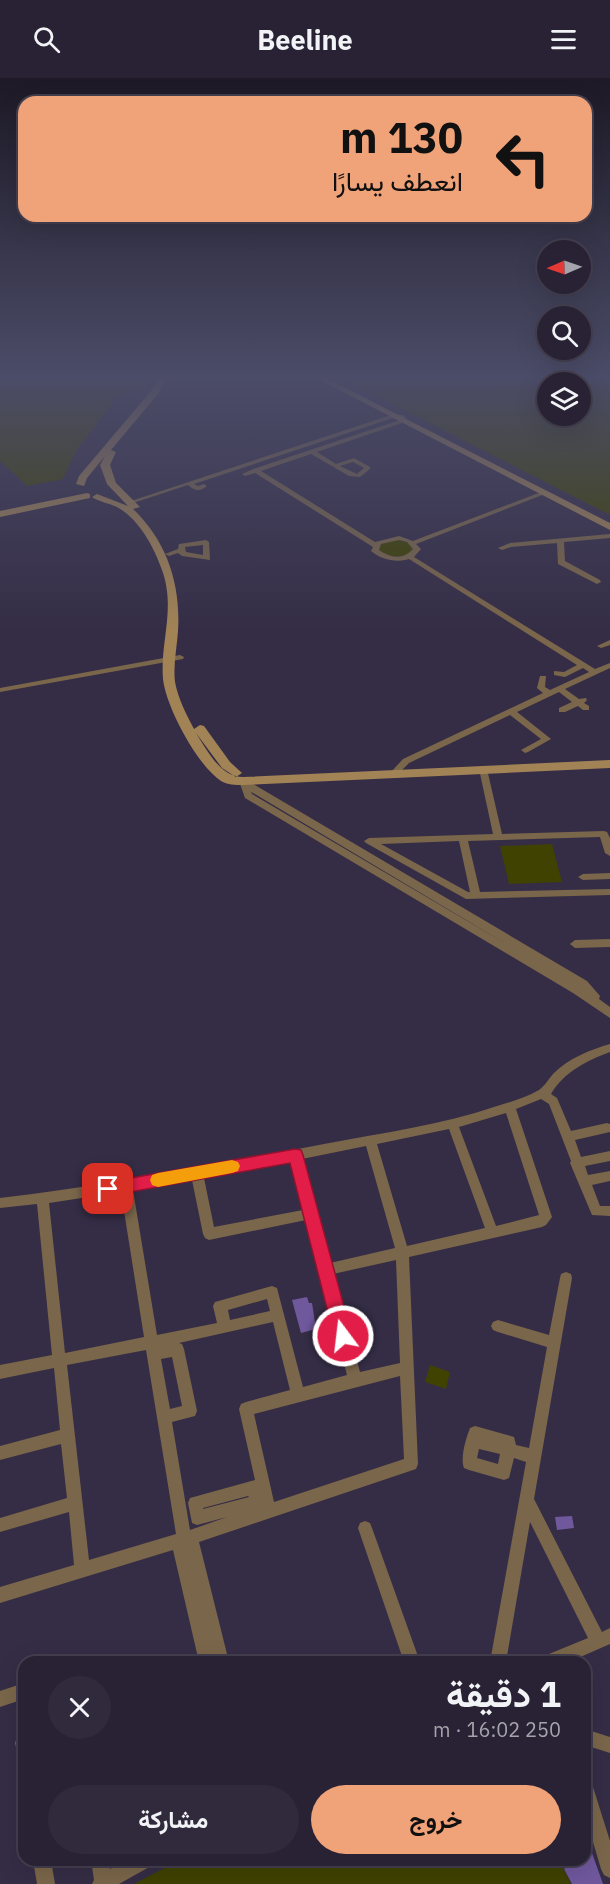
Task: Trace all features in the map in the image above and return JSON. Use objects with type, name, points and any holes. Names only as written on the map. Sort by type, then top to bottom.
[{"type":"main road","points":[[95,462],[82,478],[79,492],[118,502],[128,508],[167,565],[174,601],[175,658]]},
{"type":"main road","points":[[106,462],[105,470],[112,485],[131,502],[174,564],[183,593],[175,658],[169,682],[207,761],[226,778],[610,757]]},
{"type":"main road","points":[[484,462],[610,527]]},
{"type":"main road","points":[[489,462],[610,522]]},
{"type":"main road","points":[[0,512],[37,502],[97,480],[112,485]]},
{"type":"main road","points":[[0,512],[108,494],[112,485]]},
{"type":"main road","points":[[397,769],[483,769],[610,764]]},
{"type":"street","points":[[131,502],[256,462]]},
{"type":"street","points":[[245,474],[279,462]]},
{"type":"street","points":[[329,462],[335,466]]},
{"type":"street","points":[[255,470],[375,545]]},
{"type":"street","points":[[189,483],[197,489],[204,486]]},
{"type":"street","points":[[375,545],[382,540],[393,538],[413,543],[543,493]]},
{"type":"street","points":[[502,548],[510,545],[610,536]]},
{"type":"street","points":[[561,540],[561,561],[597,582]]},
{"type":"street","points":[[206,542],[207,558],[182,554],[181,545],[193,544],[206,542]]},
{"type":"street","points":[[375,545],[375,551],[393,559],[410,557],[416,552],[413,543]]},
{"type":"street","points":[[193,544],[196,556]]},
{"type":"street","points":[[169,554],[182,550]]},
{"type":"street","points":[[410,557],[594,672]]},
{"type":"street","points":[[601,646],[610,642]]},
{"type":"street","points":[[0,690],[175,658]]},
{"type":"street","points":[[397,769],[610,664]]},
{"type":"street","points":[[557,673],[565,675],[583,665]]},
{"type":"street","points":[[543,678],[542,688],[550,694]]},
{"type":"street","points":[[560,689],[582,703],[562,710]]},
{"type":"street","points":[[487,711],[491,722]]},
{"type":"street","points":[[511,712],[547,739],[525,750]]},
{"type":"street","points":[[483,769],[491,790],[498,837]]},
{"type":"street","points":[[241,777],[248,796],[580,987],[609,1012]]},
{"type":"street","points":[[610,853],[607,834],[369,841],[466,896],[610,892]]},
{"type":"street","points":[[463,838],[476,896]]},
{"type":"street","points":[[583,877],[610,876]]},
{"type":"street","points":[[575,944],[610,943]]},
{"type":"street","points":[[0,1203],[126,1186],[453,1123],[510,1108],[546,1092],[552,1081],[568,1067],[610,1048]]},
{"type":"street","points":[[541,1094],[553,1101],[596,1210],[610,1211]]},
{"type":"street","points":[[325,1269],[492,1231],[534,1224],[546,1217],[510,1108]]},
{"type":"street","points":[[453,1123],[492,1231]]},
{"type":"street","points":[[567,1137],[607,1128]]},
{"type":"street","points":[[0,1595],[184,1539],[411,1464],[402,1251],[370,1140]]},
{"type":"street","points":[[295,1155],[355,1380]]},
{"type":"street","points":[[576,1163],[610,1156]]},
{"type":"street","points":[[197,1173],[209,1234],[310,1214]]},
{"type":"street","points":[[584,1181],[610,1176]]},
{"type":"street","points":[[126,1186],[184,1539],[206,1656]]},
{"type":"street","points":[[42,1198],[81,1569]]},
{"type":"street","points":[[499,1656],[566,1278]]},
{"type":"street","points":[[225,1328],[220,1306],[272,1292],[298,1395]]},
{"type":"street","points":[[0,1372],[60,1359],[153,1348],[278,1315]]},
{"type":"street","points":[[498,1326],[554,1343]]},
{"type":"street","points":[[153,1348],[177,1349],[190,1411],[164,1417]]},
{"type":"street","points":[[269,1510],[259,1486],[246,1409],[406,1368]]},
{"type":"street","points":[[0,1454],[68,1435]]},
{"type":"street","points":[[508,1450],[504,1473],[470,1463],[474,1440],[534,1457]]},
{"type":"street","points":[[526,1500],[604,1638],[564,1656]]},
{"type":"street","points":[[0,1525],[75,1503]]},
{"type":"street","points":[[365,1528],[410,1656]]},
{"type":"street","points":[[184,1539],[219,1656]]},
{"type":"street","points":[[0,1700],[18,1693]]},
{"type":"street","points":[[591,1739],[610,1745]]},
{"type":"street","points":[[591,1807],[610,1869]]},
{"type":"street","points":[[43,1866],[46,1884]]},
{"type":"street","points":[[100,1866],[102,1884],[134,1866]]},
{"type":"shaded area","points":[[1,462],[71,462],[63,479],[27,486]]},
{"type":"shaded area","points":[[506,462],[610,462],[610,515]]},
{"type":"shaded area","points":[[395,539],[409,543],[413,548],[411,553],[394,556],[386,555],[378,550],[382,542]]},
{"type":"shaded area","points":[[552,844],[562,882],[509,884],[500,846]]},
{"type":"shaded area","points":[[430,1365],[450,1372],[446,1389],[425,1382]]},
{"type":"shaded area","points":[[168,1866],[562,1866],[571,1884],[134,1884]]},
{"type":"building","points":[[307,1297],[309,1303],[312,1303],[316,1329],[301,1333],[292,1300]]},
{"type":"building","points":[[572,1516],[574,1528],[557,1530],[555,1517]]},
{"type":"building","points":[[591,1854],[603,1884],[572,1884],[564,1869],[568,1866],[591,1866]]},
{"type":"slow traffic","points":[[158,1180],[232,1166]]},
{"type":"route","points":[[108,1189],[295,1155],[343,1336]]}]
